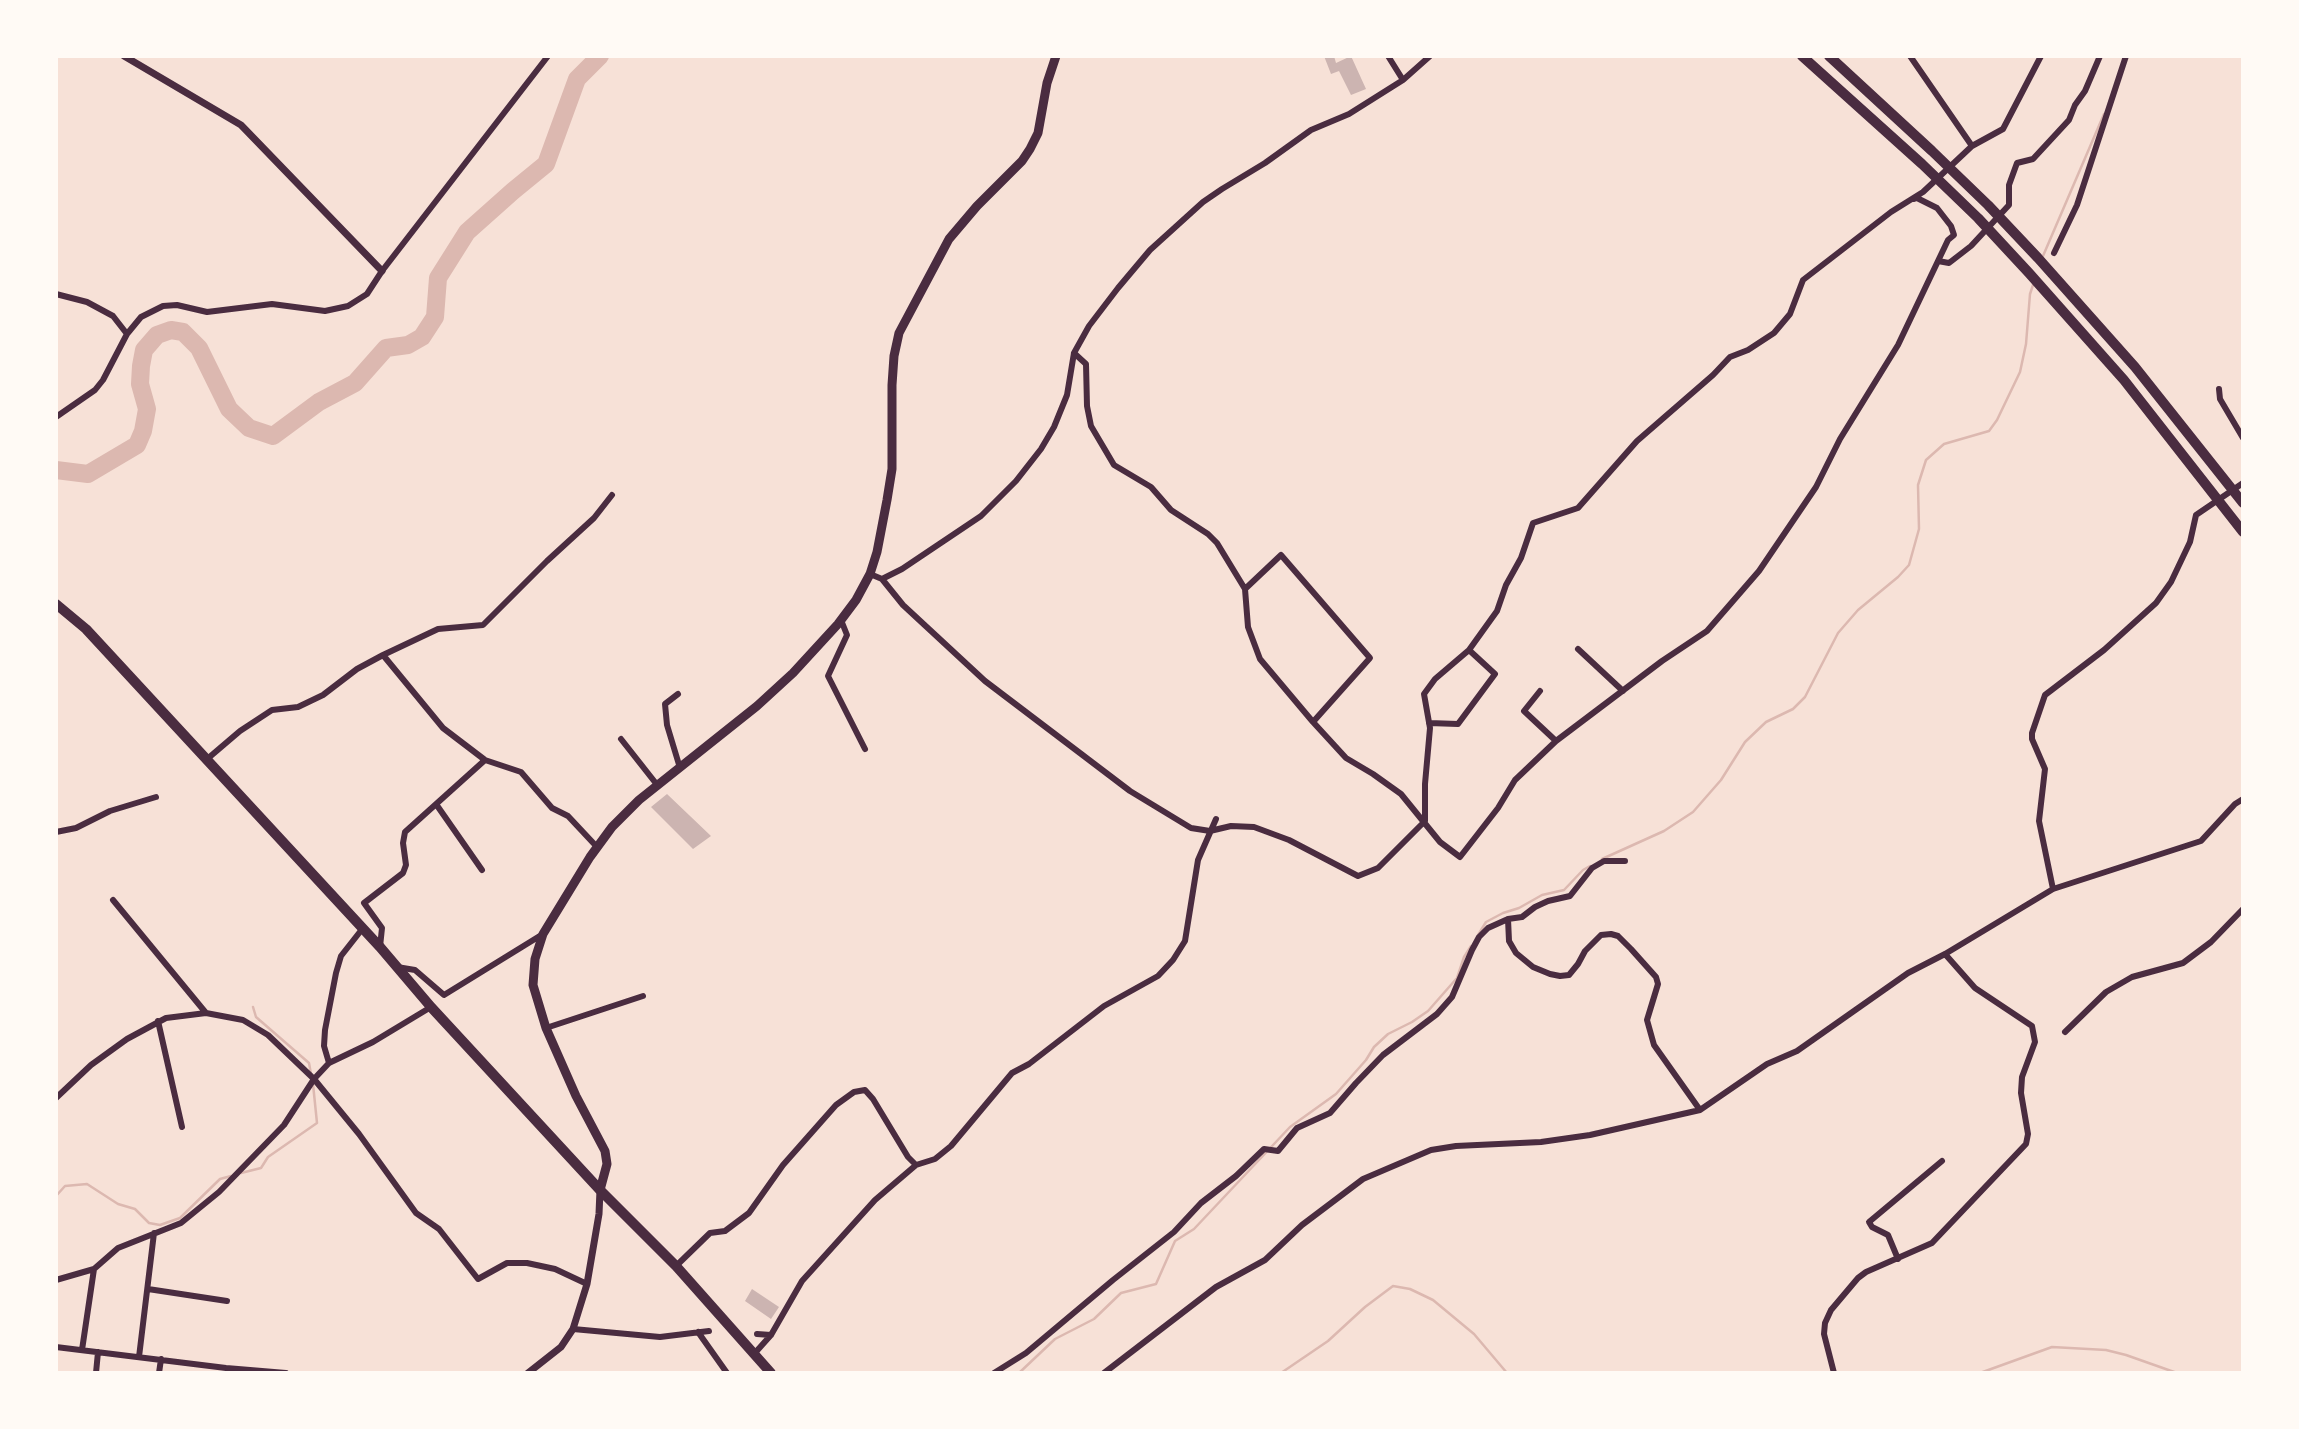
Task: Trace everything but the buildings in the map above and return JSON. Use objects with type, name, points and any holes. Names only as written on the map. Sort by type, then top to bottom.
[{"type":"highway","points":[[1802,56],[1978,218],[2124,380],[2243,532]]},
{"type":"highway","points":[[1829,56],[1988,205],[2135,367],[2243,503]]},
{"type":"highway","points":[[56,604],[86,629],[363,928],[431,1007],[600,1190],[676,1266],[771,1373]]},
{"type":"main road","points":[[600,1190],[607,1164],[605,1151],[576,1096],[546,1028],[533,985],[535,959],[543,934],[612,827],[639,800],[757,706],[793,673],[841,620],[870,574],[877,552],[892,469],[892,385],[894,356],[900,333],[950,239],[976,206],[1022,161],[1030,149],[1038,133],[1046,83],[1056,56]]},
{"type":"street","points":[[124,56],[241,125],[382,271]]},
{"type":"street","points":[[56,417],[95,390],[127,334],[141,317],[163,306],[177,305],[207,312],[272,304],[325,311],[348,306],[367,294],[548,56]]},
{"type":"street","points":[[1388,56],[1403,80]]},
{"type":"street","points":[[882,579],[902,569],[981,516],[1016,481],[1054,427],[1068,395],[1074,353],[1089,326],[1150,250],[1203,202],[1311,130],[1349,114],[1403,80],[1430,56]]},
{"type":"street","points":[[1910,56],[1972,146]]},
{"type":"street","points":[[870,574],[882,579],[903,606],[971,669],[1005,696],[1130,791],[1191,828],[1210,831],[1254,827],[1289,840],[1358,876],[1377,868],[1425,821],[1424,784],[1429,723],[1424,694],[1435,679],[1469,650],[1497,611],[1506,585],[1521,558],[1533,523],[1578,508],[1637,440],[1713,375],[1730,357],[1748,350],[1774,332],[1790,314],[1803,280],[1891,212],[1923,192],[1972,146],[2003,129],[2041,56]]},
{"type":"street","points":[[1938,261],[1949,263],[1971,246],[2009,205],[2009,185],[2017,163],[2033,159],[2069,120],[2100,56]]},
{"type":"street","points":[[2054,253],[2077,205],[2126,56]]},
{"type":"street","points":[[1074,353],[1086,364],[1087,406],[1091,426],[1114,465],[1151,487],[1171,510],[1217,543],[1245,589],[1248,628],[1261,659],[1346,758],[1401,794],[1440,842],[1460,856],[1499,808],[1515,780],[1556,741],[1707,631],[1759,571],[1816,487],[1840,439],[1898,345],[1948,240],[1954,234],[1937,208],[1917,198],[1891,212]]},
{"type":"street","points":[[56,294],[87,302],[113,316],[127,334]]},
{"type":"street","points":[[2219,389],[2220,399],[2243,438]]},
{"type":"street","points":[[2053,889],[2039,821],[2045,769],[2032,733],[2045,695],[2104,650],[2156,603],[2171,582],[2190,542],[2196,515],[2243,483]]},
{"type":"street","points":[[206,760],[240,731],[272,710],[298,707],[323,695],[357,669],[383,655],[438,629],[483,625],[594,518],[612,495]]},
{"type":"street","points":[[1245,589],[1281,555],[1370,659],[1313,722]]},
{"type":"street","points":[[841,620],[847,635],[828,676],[866,749]]},
{"type":"street","points":[[1578,649],[1623,691]]},
{"type":"street","points":[[1429,723],[1458,724],[1494,674],[1469,650]]},
{"type":"street","points":[[383,655],[443,728],[485,760],[521,772],[552,808],[568,816],[597,847]]},
{"type":"street","points":[[1540,691],[1524,711],[1556,741]]},
{"type":"street","points":[[678,694],[665,704],[667,725],[680,768]]},
{"type":"street","points":[[621,739],[658,786]]},
{"type":"street","points":[[380,947],[382,928],[364,903],[403,873],[406,865],[403,843],[405,832],[485,760]]},
{"type":"street","points":[[56,832],[76,828],[110,811],[156,797]]},
{"type":"street","points":[[1104,1373],[1216,1287],[1265,1260],[1302,1226],[1363,1179],[1431,1150],[1566,1139],[1700,1110],[1767,1064],[1797,1051],[1909,972],[1945,954],[2053,889],[2201,841],[2235,804],[2243,799]]},
{"type":"street","points":[[436,804],[482,870]]},
{"type":"street","points":[[754,1354],[771,1335],[802,1281],[875,1200],[916,1165],[935,1159],[951,1146],[1012,1073],[1029,1064],[1104,1006],[1158,976],[1173,960],[1185,941],[1198,860],[1216,819]]},
{"type":"street","points":[[994,1373],[1026,1353],[1174,1232],[1201,1203],[1236,1176],[1264,1149],[1278,1151],[1297,1128],[1330,1113],[1384,1055],[1437,1014],[1458,987],[1479,937],[1488,928],[1508,919],[1522,917],[1548,901],[1570,896],[1592,868],[1604,861],[1625,861]]},
{"type":"street","points":[[113,901],[206,1013]]},
{"type":"street","points":[[2065,1032],[2106,992],[2132,977],[2183,963],[2211,942],[2243,909]]},
{"type":"street","points":[[1508,919],[1509,941],[1516,953],[1533,967],[1560,976],[1569,975],[1585,951],[1601,935],[1618,936],[1656,977],[1658,984],[1647,1020],[1654,1045],[1700,1110]]},
{"type":"street","points":[[329,1063],[324,1046],[325,1030],[336,973],[341,956],[363,928]]},
{"type":"street","points":[[397,967],[415,970],[444,995],[543,934]]},
{"type":"street","points":[[1835,1373],[1825,1334],[1825,1323],[1830,1310],[1866,1272],[1932,1243],[2026,1144],[2028,1133],[2021,1093],[2022,1077],[2035,1042],[2032,1026],[1975,988],[1945,954]]},
{"type":"street","points":[[546,1028],[643,996]]},
{"type":"street","points":[[56,1280],[94,1269],[118,1248],[181,1223],[219,1192],[284,1125],[314,1079],[329,1063],[373,1042],[431,1007]]},
{"type":"street","points":[[56,1098],[91,1065],[127,1038],[158,1021],[206,1013],[243,1020],[268,1035],[314,1079],[359,1133],[416,1213],[439,1229],[478,1279],[507,1263],[527,1263],[555,1269],[587,1284]]},
{"type":"street","points":[[158,1021],[181,1127]]},
{"type":"street","points":[[676,1266],[710,1233],[725,1231],[749,1213],[783,1165],[836,1105],[855,1092],[865,1090],[873,1099],[908,1157],[916,1165]]},
{"type":"street","points":[[1898,1259],[1888,1236],[1872,1227],[1869,1222],[1942,1161]]},
{"type":"street","points":[[528,1373],[561,1347],[573,1329],[587,1284],[599,1214],[600,1190]]},
{"type":"street","points":[[139,1357],[154,1233]]},
{"type":"street","points":[[82,1350],[94,1269]]},
{"type":"street","points":[[148,1289],[227,1301]]},
{"type":"street","points":[[573,1329],[660,1337],[709,1331]]},
{"type":"street","points":[[698,1332],[727,1373]]},
{"type":"street","points":[[757,1334],[771,1335]]},
{"type":"street","points":[[56,1347],[286,1373]]},
{"type":"street","points":[[96,1373],[98,1352]]},
{"type":"street","points":[[159,1373],[161,1360]]},
{"type":"waterway","points":[[56,470],[88,474],[137,445],[147,409],[140,384],[141,366],[144,350],[157,335],[171,330],[183,332],[199,348],[229,409],[249,428],[273,436],[319,402],[355,383],[386,348],[408,345],[422,337],[435,317],[438,278],[467,232],[546,164],[577,79],[600,56]]},
{"type":"waterway","points":[[2043,256],[2104,114]]},
{"type":"waterway","points":[[1602,859],[1664,831],[1693,812],[1721,780],[1745,742],[1766,722],[1793,709],[1805,697],[1838,633],[1858,610],[1909,565],[1919,529],[1918,485],[1926,460],[1944,444],[1989,431],[1997,420],[2020,372],[2026,344],[2030,294],[2034,282]]},
{"type":"waterway","points":[[1478,935],[1486,922],[1542,895],[1564,890],[1590,866]]},
{"type":"waterway","points":[[1019,1373],[1055,1339],[1094,1319],[1121,1293],[1156,1284],[1175,1241],[1194,1229],[1290,1127],[1336,1094],[1388,1034],[1428,1011],[1457,978],[1471,946]]},
{"type":"waterway","points":[[253,1007],[256,1017],[309,1063],[311,1074]]},
{"type":"waterway","points":[[241,1173],[261,1168],[268,1157],[317,1123],[313,1084]]},
{"type":"waterway","points":[[56,1196],[65,1186],[87,1184],[118,1204],[135,1209],[149,1223],[160,1225],[180,1218],[220,1179],[231,1176]]},
{"type":"waterway","points":[[1281,1373],[1328,1341],[1393,1286],[1410,1289],[1433,1300],[1474,1334],[1507,1373]]},
{"type":"waterway","points":[[1980,1373],[2052,1347],[2106,1350],[2177,1373]]}]
